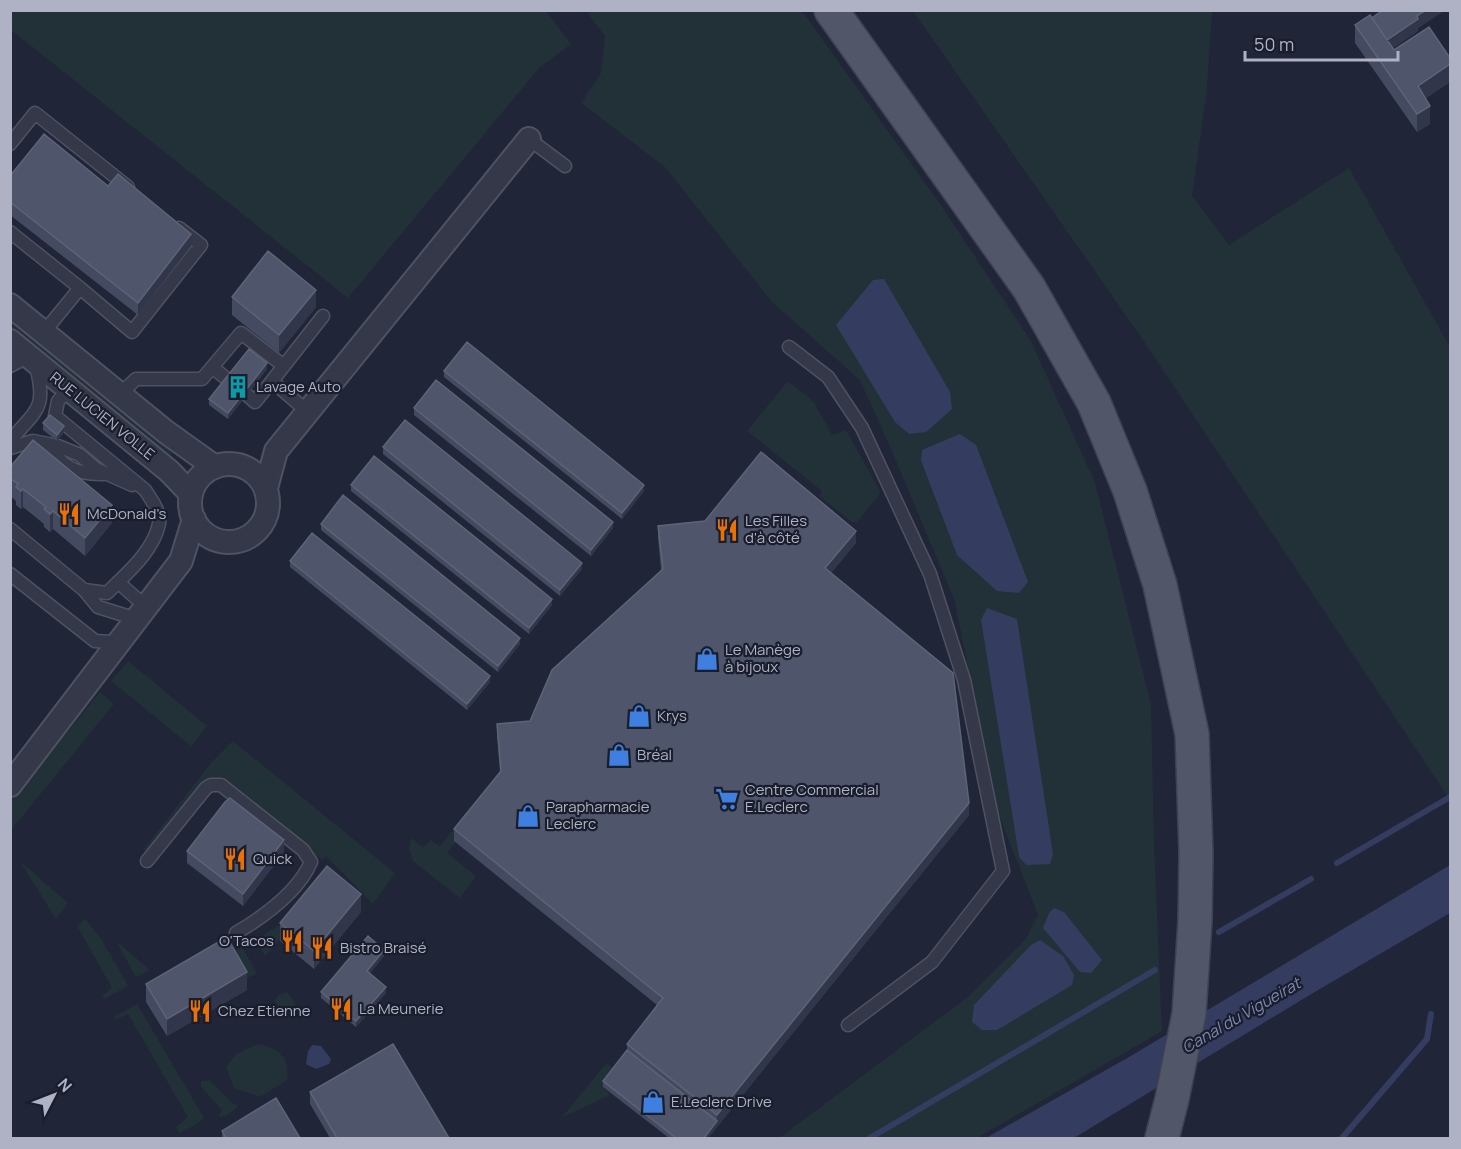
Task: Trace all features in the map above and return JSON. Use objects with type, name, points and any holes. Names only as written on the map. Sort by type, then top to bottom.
[{"type":"main road","points":[[831,10],[1029,288],[1094,403],[1130,491],[1160,585],[1192,734],[1197,853],[1189,1014],[1162,1138]]},
{"type":"street","points":[[266,488],[276,451],[529,139]]},
{"type":"street","points":[[10,305],[214,467]]},
{"type":"street","name":"RUE LUCIEN VOLLE","points":[[10,341],[25,362],[69,389],[169,471],[191,494]]},
{"type":"street","points":[[239,465],[276,451]]},
{"type":"street","points":[[226,464],[239,465],[250,470],[266,488],[269,502],[267,515],[261,527],[251,536],[238,542],[225,542],[212,538],[201,531],[194,519],[190,506],[191,494],[204,473],[214,467],[226,464]]},
{"type":"street","points":[[10,785],[180,561],[194,519]]},
{"type":"street","points":[[180,561],[225,542]]},
{"type":"lane","points":[[10,144],[35,113],[136,194]]},
{"type":"lane","points":[[529,139],[565,166]]},
{"type":"lane","points":[[10,232],[132,332],[201,245],[173,223]]},
{"type":"lane","points":[[44,332],[80,288]]},
{"type":"lane","points":[[247,395],[255,402],[323,316]]},
{"type":"lane","points":[[120,394],[136,379],[202,379],[241,333],[284,366]]},
{"type":"lane","points":[[789,347],[828,376],[862,428],[930,574],[964,680],[1003,871],[932,963],[848,1025]]},
{"type":"lane","points":[[10,441],[40,405],[42,388],[25,362]]},
{"type":"lane","points":[[212,367],[228,380]]},
{"type":"lane","points":[[272,381],[308,412]]},
{"type":"lane","points":[[69,389],[58,401],[55,416],[145,490],[154,503],[159,523],[150,546],[107,592],[84,590]]},
{"type":"lane","points":[[10,448],[33,441],[80,454],[96,469],[145,490]]},
{"type":"lane","points":[[10,529],[84,590],[98,607],[136,620]]},
{"type":"lane","points":[[10,574],[95,640],[112,642],[136,620]]},
{"type":"lane","points":[[118,582],[136,620]]},
{"type":"lane","points":[[147,861],[199,795],[211,784],[221,785],[303,850],[311,862],[300,880],[262,917],[236,933]]},
{"type":"shaded area","points":[[10,11],[546,11],[571,44],[539,68],[348,298],[11,30]]},
{"type":"shaded area","points":[[586,11],[802,11],[942,207],[1031,341],[1095,483],[1151,704],[1162,1031],[977,1138],[779,1138],[968,997],[1026,939],[1038,915],[999,815],[954,599],[860,380],[772,302],[665,167],[581,103],[601,73],[605,36]],"holes":[[[922,450],[957,555],[921,462]],[[981,620],[1026,865],[1019,857]]]},
{"type":"shaded area","points":[[913,11],[1212,11],[1207,89],[1192,196],[1229,245],[1349,168],[1450,347],[1450,800],[1139,334]]},
{"type":"shaded area","points":[[10,317],[174,450],[168,461],[11,333]]},
{"type":"shaded area","points":[[788,381],[814,402],[832,435],[846,430],[879,489],[880,494],[857,522],[852,522],[819,496],[822,491],[747,431]]},
{"type":"shaded area","points":[[128,661],[207,726],[191,746],[111,681]]},
{"type":"shaded area","points":[[100,692],[114,704],[11,830],[11,801]]},
{"type":"shaded area","points":[[233,741],[395,873],[373,904],[326,856],[322,860],[220,779],[206,780],[148,854],[143,850],[211,763]]},
{"type":"shaded area","points":[[501,783],[447,853],[476,876],[460,898],[413,861],[409,849],[411,838],[423,848],[431,840],[440,846],[491,784]]},
{"type":"shaded area","points":[[21,863],[68,903],[56,919]]},
{"type":"shaded area","points":[[85,919],[102,940],[128,986],[105,999],[102,996],[112,988],[77,926]]},
{"type":"shaded area","points":[[284,922],[281,939],[265,956],[256,940]]},
{"type":"shaded area","points":[[116,941],[150,970],[136,977]]},
{"type":"shaded area","points":[[242,947],[257,973],[244,980],[229,955]]},
{"type":"shaded area","points":[[287,992],[295,1003],[296,1013],[285,1019],[275,1000],[279,995]]},
{"type":"shaded area","points":[[137,1004],[204,1118],[179,1133],[176,1127],[188,1117],[128,1014],[115,1020],[114,1017]]},
{"type":"shaded area","points":[[258,1044],[272,1048],[282,1055],[288,1072],[287,1080],[260,1097],[234,1088],[226,1067],[236,1054]]},
{"type":"shaded area","points":[[606,1064],[616,1070],[603,1087],[610,1095],[561,1118]]},
{"type":"shaded area","points":[[201,1081],[210,1081],[232,1103],[238,1105],[230,1113],[219,1117],[222,1110],[201,1087]]},
{"type":"water","points":[[884,279],[950,392],[952,409],[926,432],[909,434],[895,422],[836,325],[873,280]]},
{"type":"water","points":[[960,434],[976,445],[1028,582],[1019,593],[997,591],[957,555],[921,461],[922,450]]},
{"type":"water","points":[[987,608],[1017,619],[1053,854],[1050,864],[1026,865],[1019,857],[981,620]]},
{"type":"water","name":"Canal du Vigueirat","points":[[1450,865],[1450,913],[1074,1138],[986,1138],[1129,1057]]},
{"type":"water","points":[[1054,908],[1064,912],[1102,960],[1091,973],[1080,972],[1043,928],[1049,913]]},
{"type":"water","points":[[1040,940],[1063,956],[1074,975],[1072,985],[997,1030],[982,1030],[972,1022],[974,1005],[1031,945]]},
{"type":"water","points":[[312,1045],[321,1046],[331,1059],[329,1064],[316,1069],[306,1064],[308,1051]]},
{"type":"building","points":[[1383,10],[1426,10],[1417,16],[1418,19],[1387,40],[1372,18]]},
{"type":"building","points":[[1370,15],[1394,50],[1429,27],[1450,58],[1450,64],[1418,86],[1430,106],[1417,114],[1355,25]]},
{"type":"building","points":[[44,134],[108,186],[118,174],[191,234],[138,303],[10,202],[10,176]]},
{"type":"building","points":[[268,251],[316,290],[279,335],[232,297]]},
{"type":"building","points":[[467,342],[644,485],[622,513],[444,371]]},
{"type":"building","name":"Lavage Auto","points":[[249,349],[267,363],[228,413],[209,399]]},
{"type":"building","points":[[436,380],[613,522],[591,550],[414,408]]},
{"type":"building","points":[[50,415],[64,426],[57,435],[43,423]]},
{"type":"building","points":[[405,420],[582,563],[560,590],[383,447]]},
{"type":"building","points":[[33,440],[112,505],[85,538],[53,511],[50,514],[44,509],[46,507],[23,489],[21,491],[16,487],[18,484],[10,478],[10,467]]},
{"type":"building","name":"Centre Commercial E.Leclerc","points":[[761,452],[856,531],[825,568],[953,673],[969,803],[717,1115],[627,1044],[663,998],[454,829],[501,771],[497,724],[530,721],[552,670],[663,569],[658,526],[705,521]]},
{"type":"building","points":[[374,456],[552,599],[529,628],[351,485]]},
{"type":"building","points":[[343,495],[520,638],[498,666],[321,524]]},
{"type":"building","points":[[312,533],[490,676],[467,704],[290,561]]},
{"type":"building","name":"Quick","points":[[230,798],[284,840],[243,894],[187,851]]},
{"type":"building","points":[[327,866],[361,894],[314,951],[280,923]]},
{"type":"building","name":"La Meunerie","points":[[368,936],[384,950],[367,971],[386,987],[356,1021],[321,992]]},
{"type":"building","points":[[227,937],[247,972],[167,1019],[146,984]]},
{"type":"building","points":[[393,1044],[449,1138],[337,1138],[310,1092]]},
{"type":"building","name":"E.Leclerc Drive","points":[[627,1050],[717,1121],[704,1138],[676,1138],[603,1081]]},
{"type":"building","points":[[276,1098],[300,1138],[226,1138],[222,1131]]},
{"type":"waterway","points":[[1337,863],[1450,797]]},
{"type":"waterway","points":[[1219,932],[1311,879]]},
{"type":"waterway","points":[[870,1138],[1155,970]]},
{"type":"waterway","points":[[1342,1138],[1427,1039],[1431,1014]]},
{"type":"place","name":"Lavage Auto","points":[[238,387]]},
{"type":"place","name":"McDonald's","points":[[69,514]]},
{"type":"place","name":"Les Filles d'à côté","points":[[727,530]]},
{"type":"place","name":"Le Manège à bijoux","points":[[707,659]]},
{"type":"place","name":"Krys","points":[[639,716]]},
{"type":"place","name":"Bréal","points":[[619,755]]},
{"type":"place","name":"Centre Commercial E.Leclerc","points":[[727,799]]},
{"type":"place","name":"Parapharmacie Leclerc","points":[[528,816]]},
{"type":"place","name":"Quick","points":[[235,859]]},
{"type":"place","name":"O'Tacos","points":[[292,941]]},
{"type":"place","name":"Bistro Braisé","points":[[322,948]]},
{"type":"place","name":"La Meunerie","points":[[341,1009]]},
{"type":"place","name":"Chez Etienne","points":[[200,1011]]},
{"type":"place","name":"E.Leclerc Drive","points":[[653,1102]]}]
